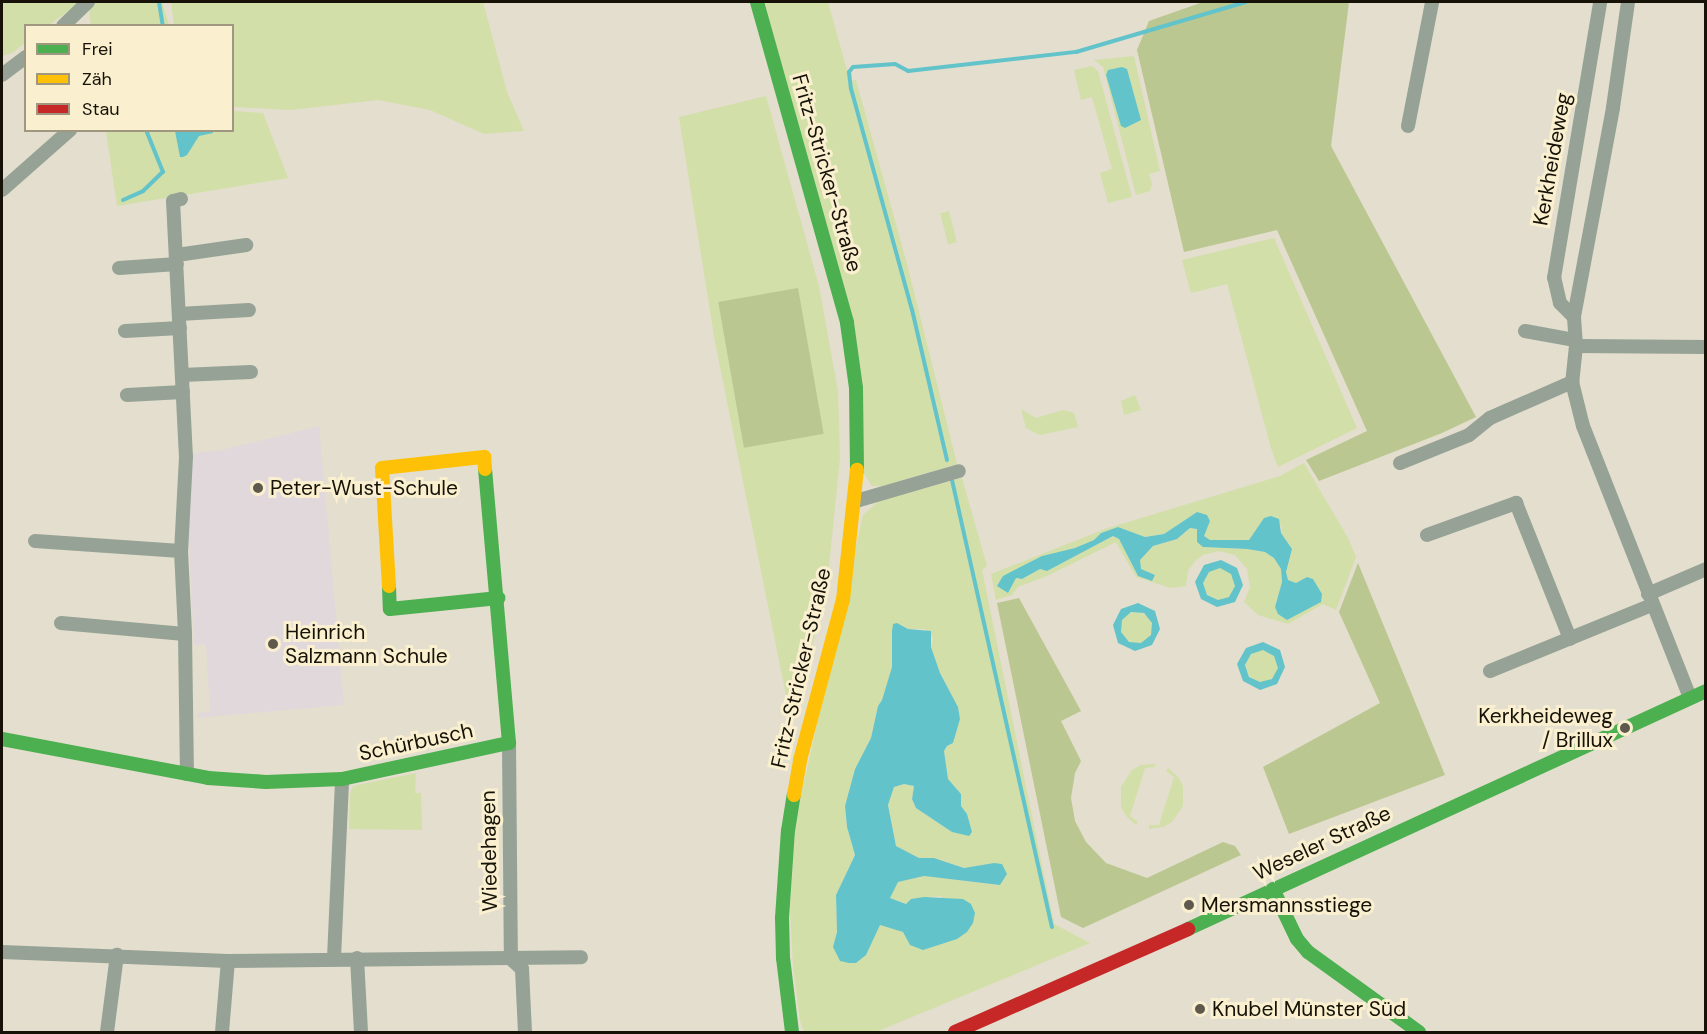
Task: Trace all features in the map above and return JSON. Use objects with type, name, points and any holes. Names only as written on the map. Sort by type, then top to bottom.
[{"type":"main road","name":"Fritz-Stricker-Straße","points":[[757,2],[847,323],[856,388],[858,456],[856,501],[843,600],[800,760],[788,831],[782,918],[783,958],[792,1032]]},
{"type":"main road","points":[[498,598],[390,609],[382,468],[484,457],[498,598],[509,743]]},
{"type":"main road","name":"Weseler Straße","points":[[955,1032],[1169,938],[1273,888],[1706,691]]},
{"type":"main road","name":"Schürbusch","points":[[2,739],[187,774],[266,783],[342,779],[509,743]]},
{"type":"main road","points":[[1273,888],[1297,939],[1308,952],[1419,1032]]},
{"type":"street","points":[[65,24],[88,2]]},
{"type":"street","points":[[1408,126],[1432,2]]},
{"type":"street","name":"Kerkheideweg","points":[[1574,317],[1560,303],[1554,278],[1600,2]]},
{"type":"street","points":[[1628,2],[1613,108],[1574,317],[1572,382],[1583,426],[1690,698]]},
{"type":"street","points":[[2,75],[24,58]]},
{"type":"street","points":[[2,190],[68,132]]},
{"type":"street","points":[[181,199],[174,201],[186,457],[180,551],[185,634],[187,774]]},
{"type":"street","points":[[119,268],[177,260],[246,245]]},
{"type":"street","points":[[125,331],[249,310]]},
{"type":"street","points":[[1525,331],[1575,343],[1706,347]]},
{"type":"street","points":[[182,375],[251,372]]},
{"type":"street","points":[[1400,463],[1469,435],[1490,418],[1572,382]]},
{"type":"street","points":[[127,395],[183,392]]},
{"type":"street","points":[[856,501],[959,471]]},
{"type":"street","points":[[1426,536],[1516,503],[1570,639]]},
{"type":"street","points":[[35,541],[180,551]]},
{"type":"street","points":[[1490,671],[1570,639],[1650,600],[1706,569]]},
{"type":"street","points":[[61,623],[185,634]]},
{"type":"street","name":"Wiedehagen","points":[[509,743],[511,959],[522,969],[525,1032]]},
{"type":"street","points":[[334,958],[342,779]]},
{"type":"street","points":[[2,952],[228,961],[581,957]]},
{"type":"street","points":[[107,1032],[117,956]]},
{"type":"street","points":[[357,958],[361,1032]]},
{"type":"street","points":[[222,1032],[228,961]]},
{"type":"shaded area","points":[[319,426],[344,705],[197,718],[197,713],[210,712],[206,644],[194,645],[188,524],[193,453],[217,451]]},
{"type":"green space","points":[[2,2],[81,2],[50,24],[24,24],[24,44],[12,53],[2,56]]},
{"type":"green space","points":[[97,2],[162,2],[169,24],[91,24],[89,9]]},
{"type":"green space","points":[[171,2],[483,2],[507,92],[524,131],[484,134],[430,110],[378,100],[290,110],[234,107],[234,24],[174,24]]},
{"type":"green space","points":[[765,2],[828,2],[850,81],[856,80],[907,264],[957,464],[883,486],[872,486],[863,472],[863,386]]},
{"type":"green space","points":[[1203,2],[1349,2],[1331,146],[1476,417],[1442,433],[1319,481],[1306,460],[1367,431],[1277,230],[1184,252],[1137,50],[1149,21]]},
{"type":"green space","points":[[1134,56],[1160,171],[1149,174],[1152,184],[1150,191],[1136,195],[1103,67],[1094,60]]},
{"type":"green space","points":[[1092,66],[1098,71],[1132,197],[1108,203],[1100,173],[1112,169],[1092,97],[1081,100],[1074,70]]},
{"type":"green space","points":[[766,96],[819,286],[838,391],[840,458],[826,596],[791,720],[715,342],[679,117]]},
{"type":"green space","points":[[234,111],[263,113],[288,178],[117,206],[106,132],[234,132]]},
{"type":"green space","points":[[949,211],[957,242],[948,244],[940,213]]},
{"type":"green space","points":[[1274,238],[1357,428],[1278,467],[1227,284],[1191,293],[1182,260]]},
{"type":"green space","points":[[798,288],[824,434],[744,448],[718,302]]},
{"type":"green space","points":[[1135,395],[1141,410],[1124,415],[1121,401]]},
{"type":"green space","points":[[1021,409],[1036,418],[1063,410],[1074,413],[1078,427],[1040,435],[1026,428]]},
{"type":"green space","points":[[1304,463],[1348,538],[1356,557],[1336,610],[1323,604],[1288,624],[1258,615],[1244,602],[1250,587],[1247,569],[1235,555],[1219,551],[1203,555],[1188,571],[1186,586],[1171,588],[1136,577],[1116,542],[1047,576],[1018,587],[1012,595],[996,600],[991,574],[1105,529],[1280,476]],"holes":[[[1197,512],[1204,536],[1210,540],[1249,540],[1264,518],[1282,526],[1281,533],[1292,549],[1286,572],[1288,580],[1296,583],[1307,577],[1275,607],[1282,582],[1281,569],[1274,558],[1265,552],[1247,549],[1203,547],[1197,529],[1190,528],[1177,539],[1153,546],[1140,560],[1138,576],[1119,539],[1113,536],[1047,571],[1040,569],[1022,579],[1016,578],[1042,556],[1075,548],[1094,540],[1101,533],[1118,527],[1145,537],[1164,534]]]},
{"type":"green space","points":[[962,478],[987,566],[982,570],[1054,924],[1090,943],[876,1032],[804,1032],[800,1021],[793,966],[790,907],[796,819],[863,515],[879,501]],"holes":[[[902,625],[908,629],[925,629],[933,638],[931,647],[940,673],[958,707],[960,719],[953,743],[944,751],[948,779],[961,794],[961,806],[967,814],[952,832],[916,808],[912,799],[914,786],[904,784],[894,787],[888,805],[896,846],[919,858],[934,858],[965,868],[994,863],[999,885],[924,876],[897,882],[890,898],[907,904],[911,899],[942,896],[910,945],[903,932],[879,925],[866,955],[833,947],[837,932],[836,895],[855,855],[847,827],[845,806],[855,769],[871,738],[878,706],[892,667],[892,631]]]},
{"type":"green space","points":[[1358,563],[1445,775],[1289,834],[1263,767],[1380,703],[1339,612]]},
{"type":"green space","points":[[1219,568],[1230,573],[1235,584],[1230,595],[1219,600],[1208,595],[1203,584],[1208,573]]},
{"type":"green space","points":[[1019,598],[1081,711],[1061,721],[1081,761],[1075,773],[1071,798],[1075,821],[1086,842],[1106,863],[1147,878],[1223,842],[1235,846],[1241,855],[1083,928],[1061,917],[997,603]]},
{"type":"green space","points":[[1136,612],[1147,617],[1152,628],[1147,639],[1136,644],[1125,639],[1120,628],[1125,617]]},
{"type":"green space","points":[[1262,650],[1273,655],[1278,666],[1273,677],[1262,682],[1251,677],[1246,666],[1251,655]]},
{"type":"green space","points":[[1155,764],[1155,767],[1145,768],[1130,816],[1138,822],[1136,825],[1126,816],[1121,807],[1121,787],[1132,770],[1141,765]]},
{"type":"green space","points":[[1168,768],[1178,777],[1183,786],[1183,806],[1172,822],[1163,827],[1149,829],[1149,825],[1159,825],[1174,777],[1166,771]]},
{"type":"green space","points":[[416,773],[415,793],[421,793],[422,830],[349,829],[350,794],[353,786]]},
{"type":"water","points":[[1122,67],[1127,69],[1141,120],[1125,128],[1121,126],[1106,75],[1108,70]]},
{"type":"water","points":[[175,132],[213,132],[199,136],[187,155],[180,157]]},
{"type":"water","points":[[1197,512],[1207,515],[1210,521],[1204,536],[1210,540],[1249,540],[1264,518],[1271,516],[1279,519],[1281,533],[1292,549],[1286,572],[1288,580],[1296,583],[1307,577],[1313,579],[1322,594],[1321,602],[1287,620],[1278,614],[1275,607],[1282,582],[1281,569],[1274,558],[1265,552],[1247,549],[1203,547],[1197,542],[1197,529],[1190,528],[1177,539],[1153,546],[1140,560],[1141,569],[1155,575],[1152,581],[1138,576],[1119,539],[1113,536],[1047,571],[1040,569],[1022,579],[1016,578],[1008,593],[997,586],[1003,576],[1042,556],[1075,548],[1094,540],[1101,533],[1118,527],[1145,537],[1164,534]]},
{"type":"water","points":[[1221,560],[1237,568],[1243,585],[1235,602],[1217,607],[1201,599],[1195,582],[1204,565]],"holes":[[[1220,568],[1231,574],[1235,586],[1229,597],[1218,600],[1207,595],[1203,583],[1209,572]]]},
{"type":"water","points":[[1138,603],[1155,611],[1160,629],[1152,645],[1135,651],[1118,643],[1113,625],[1121,609]],"holes":[[[1131,612],[1144,613],[1152,623],[1151,635],[1141,643],[1129,642],[1121,632],[1122,620]]]},
{"type":"water","points":[[897,623],[908,629],[931,631],[931,647],[940,673],[958,707],[960,719],[953,743],[944,751],[948,779],[961,794],[961,806],[967,814],[972,832],[969,836],[952,832],[916,808],[912,799],[914,786],[904,784],[894,787],[888,805],[896,846],[919,858],[934,858],[964,868],[994,863],[1002,864],[1007,874],[1000,885],[924,876],[898,882],[890,898],[906,904],[911,899],[924,897],[963,899],[971,904],[975,913],[973,923],[967,932],[957,939],[923,950],[910,945],[903,932],[880,925],[866,955],[856,963],[849,963],[840,961],[833,947],[837,932],[836,895],[855,855],[847,827],[845,806],[855,769],[871,738],[878,706],[892,667],[892,631],[893,624]]},
{"type":"water","points":[[1263,642],[1280,650],[1285,667],[1277,684],[1260,690],[1243,681],[1237,664],[1246,648]],"holes":[[[1263,650],[1274,656],[1278,668],[1272,679],[1260,682],[1249,677],[1245,665],[1251,654]]]},
{"type":"waterway","points":[[159,2],[163,24]]},
{"type":"waterway","points":[[947,460],[912,310],[851,89],[849,72],[853,67],[895,64],[908,71],[1076,52],[1246,2]]},
{"type":"waterway","points":[[123,200],[143,191],[163,172],[147,132]]},
{"type":"waterway","points":[[952,480],[1052,927]]},
{"type":"traffic: fast","points":[[757,2],[847,323],[856,388],[857,470]]},
{"type":"traffic: fast","points":[[2,739],[208,778],[266,782],[342,779],[509,743],[485,469]]},
{"type":"traffic: fast","points":[[389,586],[390,609],[498,598]]},
{"type":"traffic: fast","points":[[1188,929],[1706,691]]},
{"type":"traffic: fast","points":[[792,1032],[783,958],[782,918],[788,831],[794,795]]},
{"type":"traffic: fast","points":[[1273,889],[1297,939],[1308,952],[1419,1032]]},
{"type":"traffic: slow","points":[[389,586],[382,468],[484,457],[485,469]]},
{"type":"traffic: slow","points":[[794,795],[800,760],[843,600],[857,470]]},
{"type":"traffic: jam","points":[[955,1032],[1188,929]]},
{"type":"place","name":"Peter-Wust-Schule","points":[[258,488]]},
{"type":"place","name":"Heinrich Salzmann Schule","points":[[273,644]]},
{"type":"place","name":"Kerkheideweg / Brillux","points":[[1625,728]]},
{"type":"place","name":"Mersmannsstiege","points":[[1189,905]]},
{"type":"place","name":"Knubel Münster Süd","points":[[1200,1009]]}]
